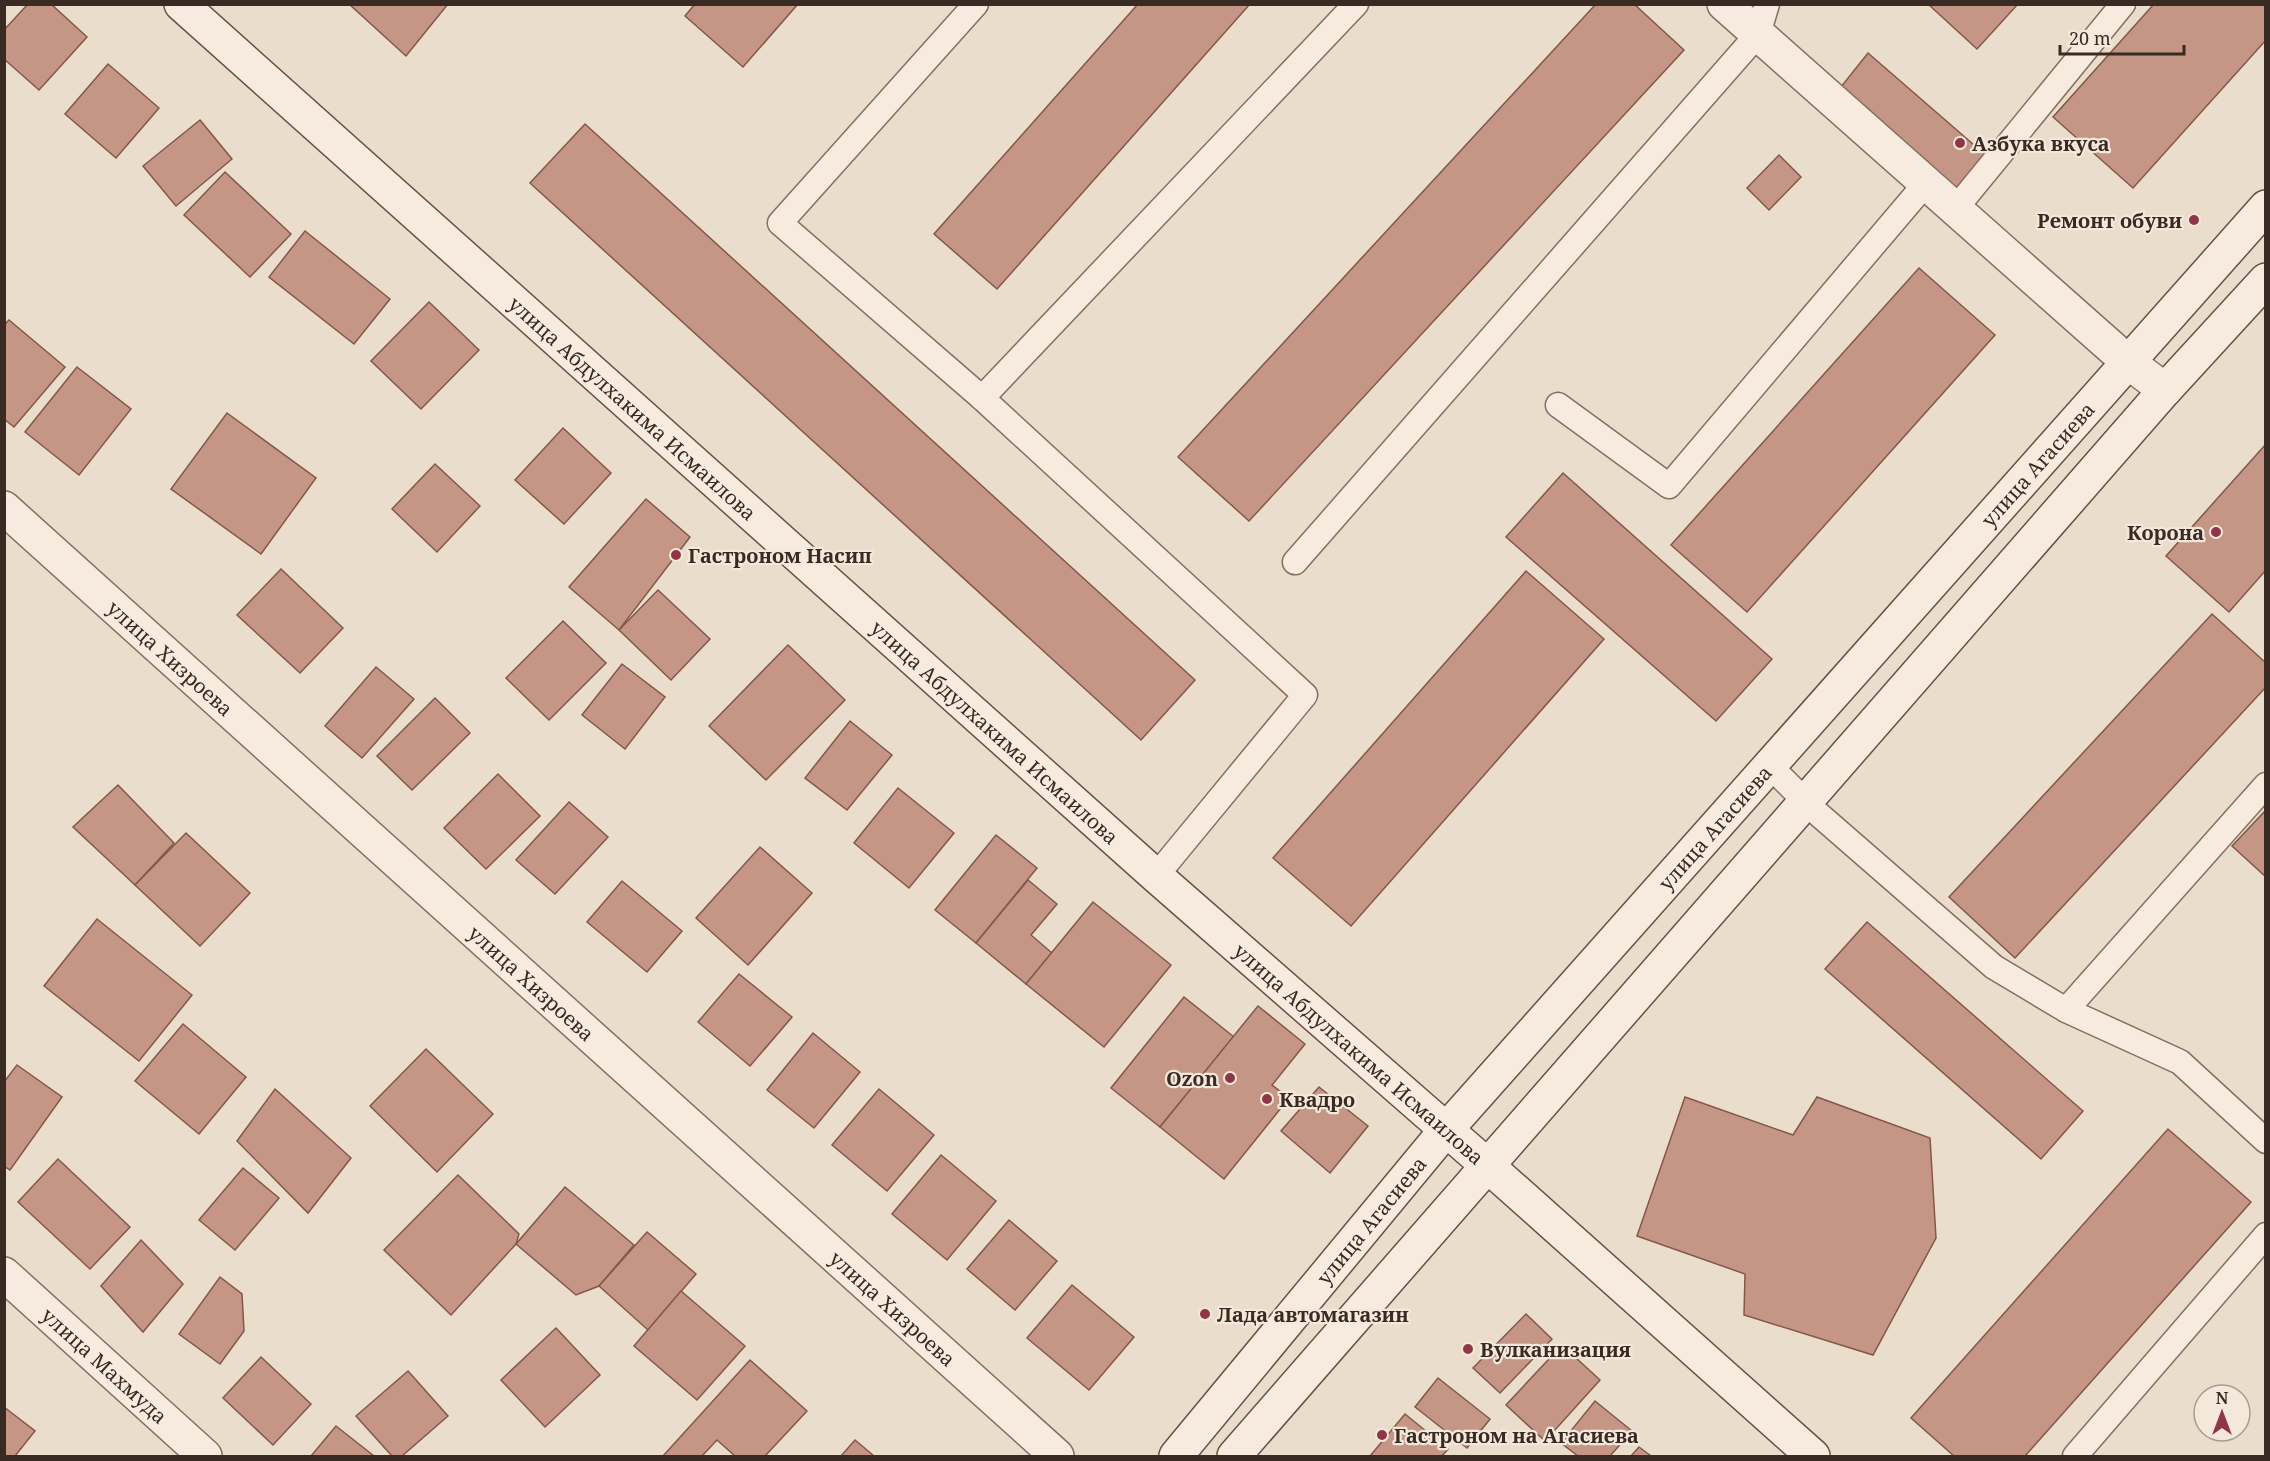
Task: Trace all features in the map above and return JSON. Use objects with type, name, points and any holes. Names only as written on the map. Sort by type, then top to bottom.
[{"type":"main road","name":"улица Абдулхакима Исмаилова","points":[[181,4],[1156,876],[1445,1131],[1489,1167],[1813,1456]]},
{"type":"main road","points":[[1724,4],[1762,19],[1926,183],[2128,362],[2165,390]]},
{"type":"main road","name":"улица Агасиева","points":[[1176,1456],[1445,1131],[2265,207]]},
{"type":"main road","points":[[1234,1456],[1489,1167],[2165,390],[2265,280]]},
{"type":"main road","name":"улица Хизроева","points":[[4,508],[1057,1456]]},
{"type":"main road","name":"улица Махмуда","points":[[4,1274],[205,1456]]},
{"type":"lane","points":[[976,4],[780,223],[982,398],[1305,695],[1156,876]]},
{"type":"lane","points":[[982,398],[1356,4]]},
{"type":"lane","points":[[1956,208],[2116,7]]},
{"type":"lane","points":[[1295,562],[1762,19]]},
{"type":"lane","points":[[1557,405],[1669,486],[1926,183]]},
{"type":"lane","points":[[1768,765],[1994,968],[2066,1010],[2180,1062],[2265,1141]]},
{"type":"lane","points":[[2066,1010],[2265,785]]},
{"type":"lane","points":[[2075,1456],[2265,1235]]},
{"type":"building","points":[[28,4],[51,4],[87,37],[39,90],[4,59],[4,30]]},
{"type":"building","points":[[349,4],[448,4],[406,56]]},
{"type":"building","points":[[695,4],[798,4],[743,67],[685,16]]},
{"type":"building","points":[[1138,4],[1250,4],[997,289],[934,234]]},
{"type":"building","points":[[1596,4],[1634,4],[1684,50],[1249,521],[1178,457]]},
{"type":"building","points":[[1928,4],[2018,4],[1977,49]]},
{"type":"building","points":[[2154,4],[2266,4],[2266,40],[2133,188],[2053,117]]},
{"type":"building","points":[[1868,53],[1989,158],[1961,188],[1927,181],[1837,92]]},
{"type":"building","points":[[108,64],[159,108],[116,158],[65,114]]},
{"type":"building","points":[[200,120],[232,159],[176,206],[143,166]]},
{"type":"building","points":[[585,124],[1195,680],[1141,740],[530,183]]},
{"type":"building","points":[[1779,155],[1801,177],[1769,210],[1747,188]]},
{"type":"building","points":[[225,172],[291,234],[250,277],[184,215]]},
{"type":"building","points":[[305,231],[390,299],[354,344],[269,277]]},
{"type":"building","points":[[1919,268],[1995,335],[1747,612],[1671,545]]},
{"type":"building","points":[[429,302],[479,350],[421,409],[371,361]]},
{"type":"building","points":[[9,320],[65,367],[14,427],[4,419],[4,325]]},
{"type":"building","points":[[77,367],[131,409],[79,475],[25,432]]},
{"type":"building","points":[[227,413],[316,478],[261,554],[171,489]]},
{"type":"building","points":[[563,428],[611,473],[564,524],[515,480]]},
{"type":"building","points":[[2266,444],[2266,570],[2229,612],[2166,556]]},
{"type":"building","points":[[435,464],[480,506],[437,552],[392,509]]},
{"type":"building","points":[[1563,473],[1772,659],[1716,721],[1506,537]]},
{"type":"building","points":[[646,499],[690,537],[619,630],[569,587]]},
{"type":"building","points":[[281,569],[343,628],[300,673],[237,615]]},
{"type":"building","points":[[1526,571],[1604,639],[1351,926],[1273,858]]},
{"type":"building","points":[[658,590],[710,639],[671,680],[619,630]]},
{"type":"building","points":[[2212,614],[2266,663],[2266,687],[2015,958],[1949,897]]},
{"type":"building","points":[[563,621],[606,663],[549,720],[506,678]]},
{"type":"building","points":[[788,645],[845,700],[766,780],[709,726]]},
{"type":"building","points":[[622,664],[665,697],[625,749],[582,715]]},
{"type":"building","points":[[376,667],[414,699],[362,758],[325,726]]},
{"type":"building","points":[[435,698],[470,733],[412,790],[377,756]]},
{"type":"building","points":[[850,721],[892,755],[847,810],[805,778]]},
{"type":"building","points":[[498,774],[540,816],[486,869],[444,828]]},
{"type":"building","points":[[118,785],[174,843],[135,885],[73,827]]},
{"type":"building","points":[[898,788],[954,833],[909,888],[854,843]]},
{"type":"building","points":[[569,802],[608,837],[555,894],[516,860]]},
{"type":"building","points":[[2266,810],[2266,877],[2232,846]]},
{"type":"building","points":[[186,833],[250,893],[200,946],[135,885]]},
{"type":"building","points":[[996,835],[1037,868],[976,943],[935,910]]},
{"type":"building","points":[[760,847],[812,893],[748,965],[696,918]]},
{"type":"building","points":[[1028,880],[1057,904],[1031,935],[1052,953],[1026,984],[976,943]]},
{"type":"building","points":[[622,881],[682,931],[647,972],[587,922]]},
{"type":"building","points":[[1093,902],[1171,965],[1104,1047],[1026,984]]},
{"type":"building","points":[[97,919],[192,995],[139,1061],[44,986]]},
{"type":"building","points":[[1867,922],[2083,1111],[2041,1159],[1825,969]]},
{"type":"building","points":[[739,974],[792,1017],[750,1066],[698,1022]]},
{"type":"building","points":[[1184,997],[1234,1037],[1160,1127],[1111,1088]]},
{"type":"building","points":[[1258,1006],[1305,1044],[1272,1085],[1289,1098],[1224,1179],[1160,1127]]},
{"type":"building","points":[[183,1024],[246,1077],[199,1134],[135,1081]]},
{"type":"building","points":[[813,1033],[860,1072],[814,1128],[767,1090]]},
{"type":"building","points":[[426,1049],[493,1114],[437,1172],[370,1106]]},
{"type":"building","points":[[17,1065],[62,1097],[10,1170],[4,1166],[4,1082]]},
{"type":"building","points":[[1319,1087],[1368,1126],[1330,1173],[1281,1131]]},
{"type":"building","points":[[275,1089],[351,1158],[308,1213],[237,1141]]},
{"type":"building","points":[[879,1089],[934,1135],[887,1191],[832,1145]]},
{"type":"building","points":[[1685,1097],[1793,1135],[1817,1097],[1930,1138],[1936,1238],[1873,1355],[1744,1315],[1745,1274],[1637,1236]]},
{"type":"building","points":[[2168,1129],[2251,1202],[2025,1456],[1954,1456],[1911,1418]]},
{"type":"building","points":[[941,1155],[996,1201],[947,1260],[892,1214]]},
{"type":"building","points":[[58,1159],[130,1227],[90,1269],[18,1202]]},
{"type":"building","points":[[243,1168],[279,1198],[235,1250],[199,1220]]},
{"type":"building","points":[[458,1175],[519,1234],[516,1244],[451,1315],[384,1250]]},
{"type":"building","points":[[565,1187],[634,1245],[599,1286],[576,1295],[516,1244]]},
{"type":"building","points":[[1009,1220],[1057,1261],[1015,1310],[967,1269]]},
{"type":"building","points":[[647,1232],[696,1274],[648,1330],[599,1286]]},
{"type":"building","points":[[141,1240],[183,1284],[143,1332],[101,1286]]},
{"type":"building","points":[[220,1277],[242,1294],[244,1331],[220,1364],[179,1334]]},
{"type":"building","points":[[1072,1285],[1134,1337],[1089,1390],[1027,1338]]},
{"type":"building","points":[[681,1291],[745,1346],[697,1400],[634,1346]]},
{"type":"building","points":[[1526,1314],[1552,1339],[1500,1393],[1473,1368]]},
{"type":"building","points":[[556,1328],[600,1375],[545,1427],[501,1380]]},
{"type":"building","points":[[1562,1345],[1600,1380],[1545,1441],[1506,1405]]},
{"type":"building","points":[[261,1357],[311,1404],[273,1445],[223,1398]]},
{"type":"building","points":[[750,1360],[807,1411],[765,1456],[735,1456],[717,1440],[702,1456],[663,1456]]},
{"type":"building","points":[[408,1371],[448,1416],[402,1456],[392,1456],[356,1416]]},
{"type":"building","points":[[1438,1378],[1490,1419],[1467,1448],[1415,1407]]},
{"type":"building","points":[[1595,1401],[1632,1431],[1610,1456],[1578,1456],[1561,1443]]},
{"type":"building","points":[[4,1407],[35,1431],[15,1456],[4,1456]]},
{"type":"building","points":[[1405,1414],[1448,1449],[1442,1456],[1370,1456]]},
{"type":"building","points":[[336,1426],[374,1456],[311,1456]]},
{"type":"building","points":[[855,1440],[874,1456],[841,1456]]},
{"type":"building","points":[[1639,1447],[1651,1456],[1631,1456]]},
{"type":"place","name":"Азбука вкуса","points":[[1960,143]]},
{"type":"place","name":"Ремонт обуви","points":[[2194,220]]},
{"type":"place","name":"Корона","points":[[2216,532]]},
{"type":"place","name":"Гастроном Насип","points":[[676,555]]},
{"type":"place","name":"Ozon","points":[[1230,1078]]},
{"type":"place","name":"Квадро","points":[[1267,1099]]},
{"type":"place","name":"Лада автомагазин","points":[[1205,1314]]},
{"type":"place","name":"Вулканизация","points":[[1468,1349]]},
{"type":"place","name":"Гастроном на Агасиева","points":[[1382,1435]]}]
